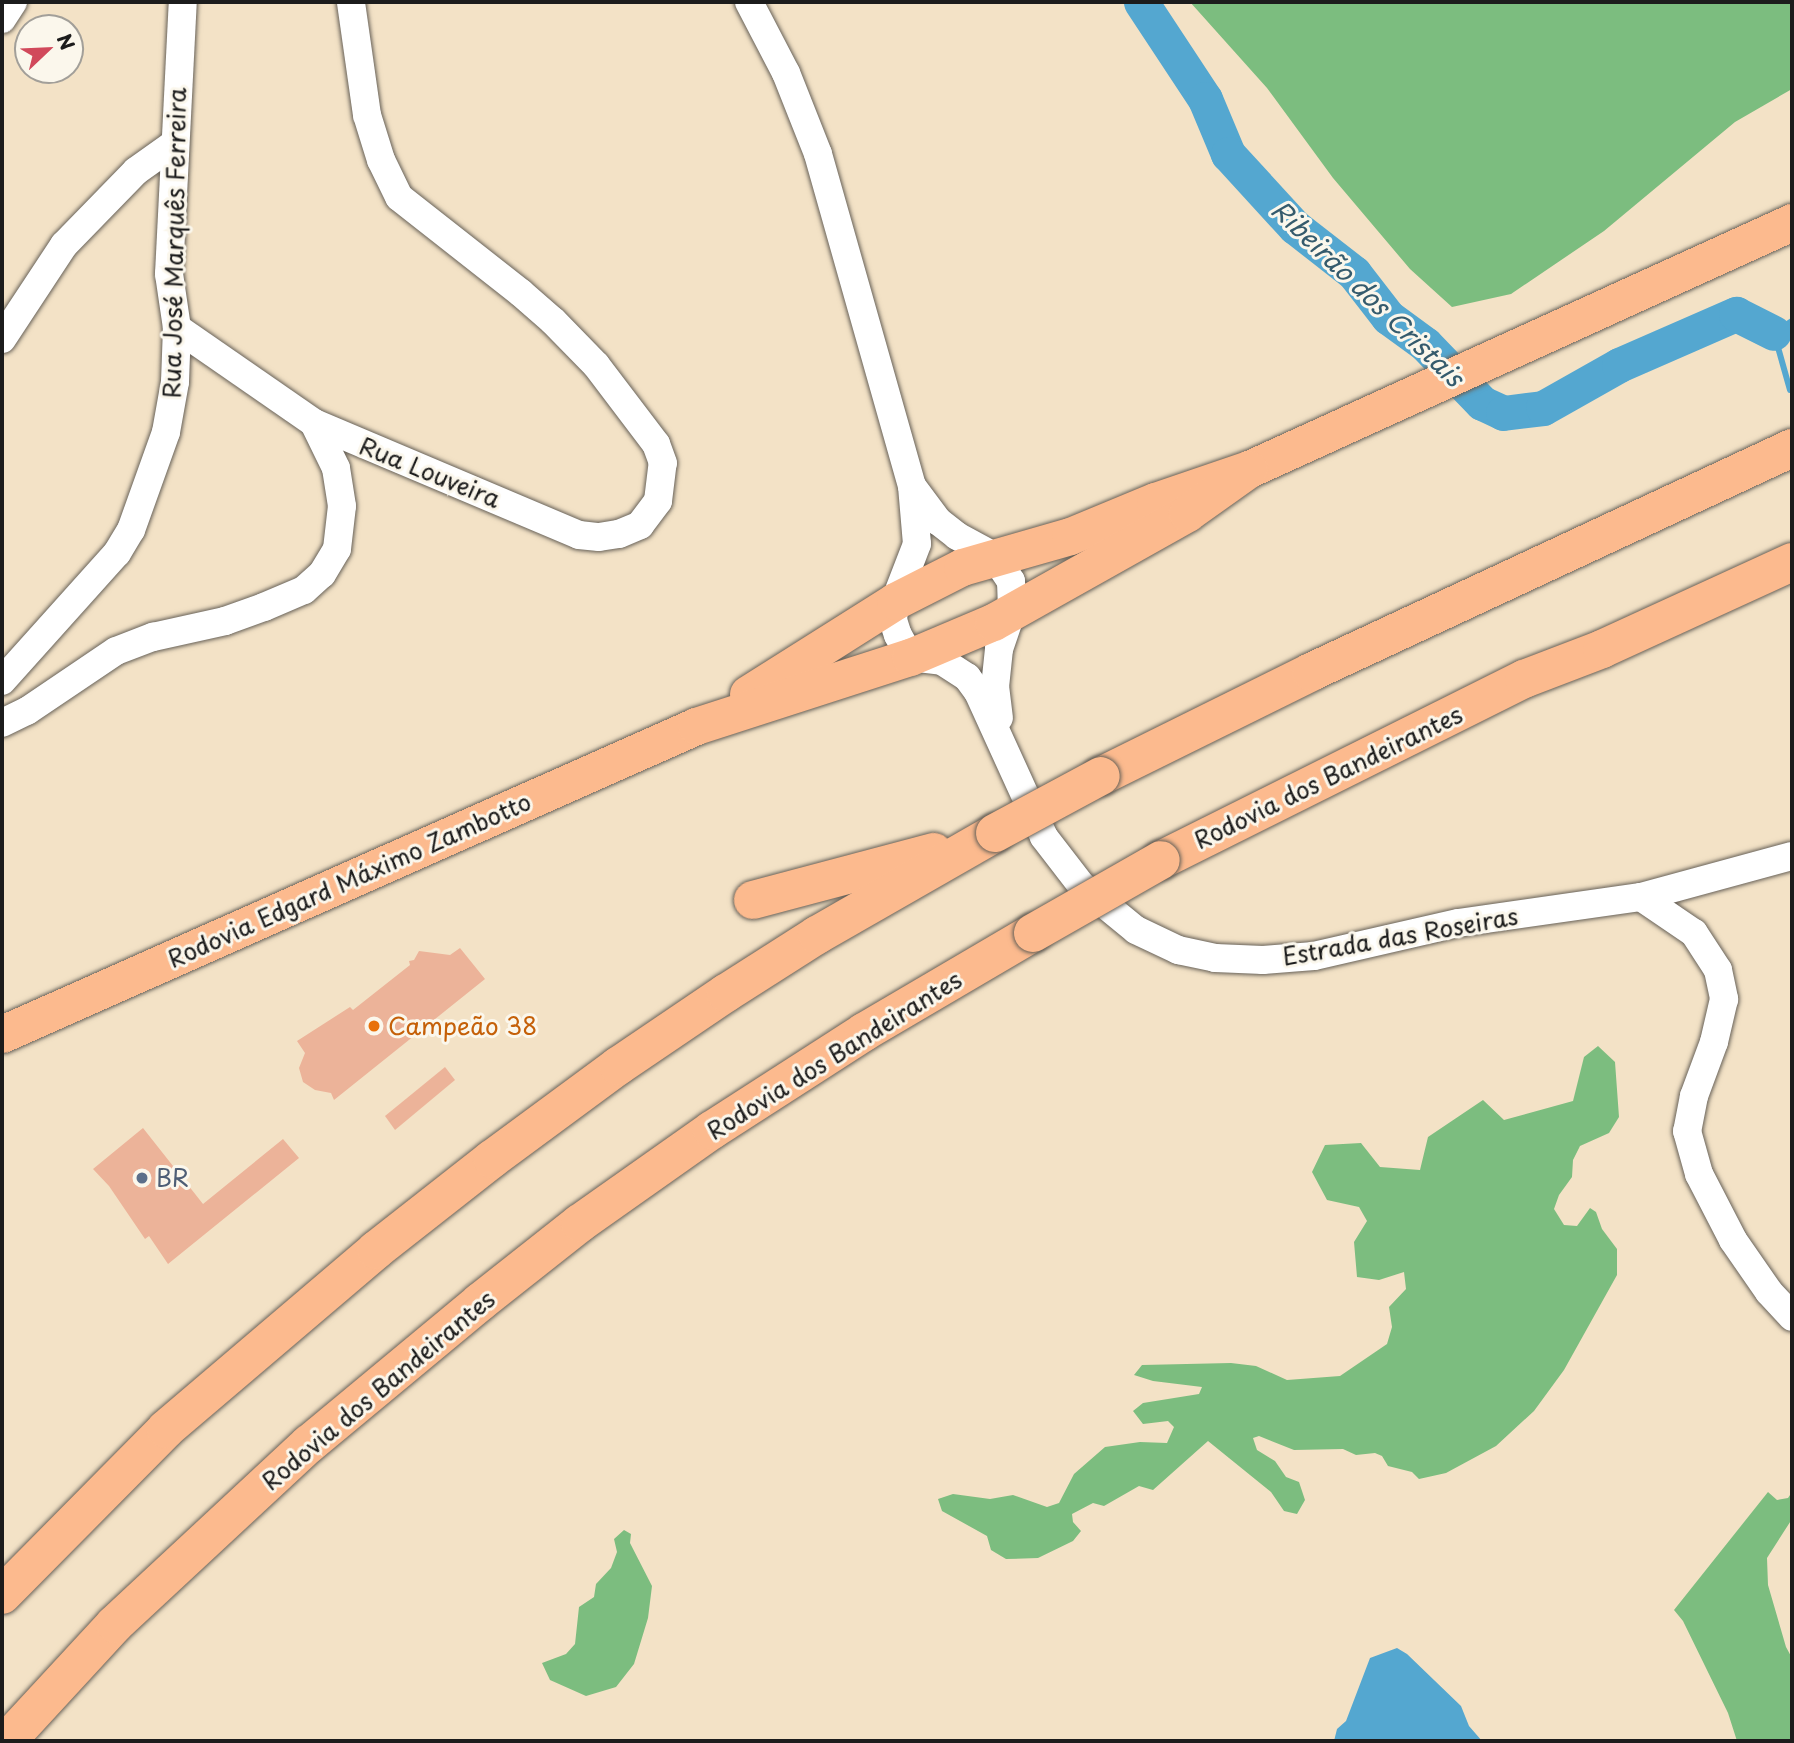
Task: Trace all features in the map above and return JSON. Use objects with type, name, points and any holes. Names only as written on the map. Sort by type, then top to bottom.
[{"type":"highway","points":[[2,1595],[166,1429],[365,1258],[618,1066],[749,978],[817,935],[991,835],[1101,776],[1324,666],[1792,448]]},
{"type":"highway","name":"Rodovia dos Bandeirantes","points":[[7,1741],[115,1624],[309,1444],[580,1223],[712,1130],[864,1032],[1161,860],[1524,679],[1602,649],[1792,562]]},
{"type":"highway","points":[[754,901],[991,835]]},
{"type":"main road","name":"Rodovia Edgard Máximo Zambotto","points":[[696,726],[895,601],[961,567],[1070,536],[1155,501],[1249,469],[1792,222]]},
{"type":"main road","name":"Rodovia Edgard Máximo Zambotto","points":[[2,1034],[696,726],[910,657],[1012,611],[1187,513],[1249,469]]},
{"type":"street","points":[[2,19],[13,2]]},
{"type":"street","name":"Rua José Marquês Ferreira","points":[[2,681],[117,553],[131,530],[166,432],[175,382],[177,328],[169,274],[183,2]]},
{"type":"street","name":"Rua Louveira","points":[[177,328],[314,423],[579,535],[620,534],[640,525],[658,501],[663,463],[656,444],[634,412],[553,321],[400,197],[381,160],[367,115],[351,2]]},
{"type":"street","points":[[749,2],[786,73],[818,154],[912,486],[916,544],[895,601],[893,620],[910,657]]},
{"type":"street","points":[[2,339],[64,245],[136,171],[174,144]]},
{"type":"street","points":[[2,723],[27,711],[116,651],[153,637],[225,621],[264,607],[304,590],[322,574],[337,549],[342,506],[336,468],[314,423]]},
{"type":"street","points":[[912,486],[938,521],[957,536],[994,556],[1011,581],[1012,611]]},
{"type":"street","name":"Estrada das Roseiras","points":[[1003,753],[995,686],[999,649],[1012,611]]},
{"type":"street","name":"Estrada das Roseiras","points":[[910,657],[942,661],[967,677],[978,692],[1003,753],[1044,837],[1081,885],[1136,930],[1178,950],[1215,958],[1263,960],[1314,956],[1458,923],[1641,897],[1792,856]]},
{"type":"street","points":[[1641,897],[1694,933],[1718,970],[1724,999],[1714,1042],[1694,1096],[1687,1131],[1699,1174],[1733,1240],[1769,1292],[1792,1317]]},
{"type":"green space","points":[[1190,2],[1792,2],[1792,89],[1735,122],[1604,231],[1511,294],[1452,307],[1410,269],[1333,178],[1267,88]]},
{"type":"green space","points":[[1598,1046],[1615,1062],[1619,1117],[1609,1133],[1580,1146],[1573,1160],[1572,1177],[1559,1195],[1554,1209],[1564,1225],[1577,1226],[1590,1208],[1596,1212],[1602,1229],[1617,1249],[1617,1275],[1564,1370],[1534,1411],[1496,1446],[1446,1473],[1419,1479],[1412,1472],[1388,1466],[1382,1456],[1375,1453],[1356,1455],[1343,1449],[1294,1450],[1259,1436],[1253,1438],[1257,1450],[1275,1461],[1286,1477],[1299,1482],[1305,1500],[1297,1514],[1284,1511],[1271,1492],[1208,1441],[1153,1490],[1139,1486],[1104,1506],[1093,1503],[1072,1514],[1073,1522],[1081,1531],[1073,1541],[1038,1558],[1006,1559],[991,1550],[987,1536],[942,1511],[938,1499],[953,1494],[990,1499],[1013,1495],[1047,1507],[1059,1503],[1074,1474],[1105,1447],[1140,1442],[1167,1443],[1174,1427],[1168,1421],[1143,1424],[1133,1411],[1143,1403],[1199,1394],[1202,1387],[1153,1381],[1134,1375],[1142,1365],[1231,1363],[1256,1366],[1287,1380],[1340,1376],[1387,1344],[1392,1327],[1389,1307],[1406,1289],[1404,1272],[1379,1280],[1357,1277],[1354,1242],[1367,1221],[1359,1207],[1327,1200],[1312,1172],[1325,1145],[1361,1143],[1380,1167],[1420,1170],[1428,1137],[1483,1100],[1504,1120],[1573,1101],[1584,1057]]},
{"type":"green space","points":[[1768,1492],[1777,1500],[1788,1498],[1792,1492],[1792,1519],[1767,1558],[1768,1585],[1786,1647],[1792,1658],[1792,1741],[1737,1741],[1728,1713],[1683,1621],[1674,1610]]},
{"type":"green space","points":[[624,1530],[631,1534],[630,1543],[652,1586],[648,1618],[634,1664],[616,1687],[586,1696],[550,1680],[542,1663],[566,1654],[575,1644],[579,1607],[594,1597],[596,1584],[611,1568],[617,1552],[614,1539]]},
{"type":"water","points":[[1397,1648],[1407,1654],[1461,1706],[1469,1726],[1482,1741],[1334,1741],[1337,1729],[1346,1721],[1370,1658]]},
{"type":"building","name":"Campeão 38","points":[[460,948],[485,979],[334,1100],[331,1093],[315,1090],[303,1082],[299,1068],[305,1053],[297,1041],[350,1007],[353,1010],[410,965],[409,961],[414,960],[419,951],[450,955]]},
{"type":"building","points":[[445,1067],[455,1080],[395,1130],[385,1116]]},
{"type":"building","points":[[143,1128],[203,1204],[283,1139],[299,1158],[168,1264],[149,1236],[145,1239],[109,1186],[93,1169]]},
{"type":"waterway","name":"Ribeirão dos Cristais","points":[[1141,2],[1205,99],[1228,154],[1295,227],[1354,273],[1388,317],[1425,344],[1482,403],[1503,413],[1543,408],[1619,365],[1736,314],[1774,333]]},
{"type":"waterway","points":[[1790,390],[1774,333],[1792,321]]},
{"type":"place","name":"Campeão 38","points":[[374,1026]]},
{"type":"place","name":"BR","points":[[142,1178]]}]
